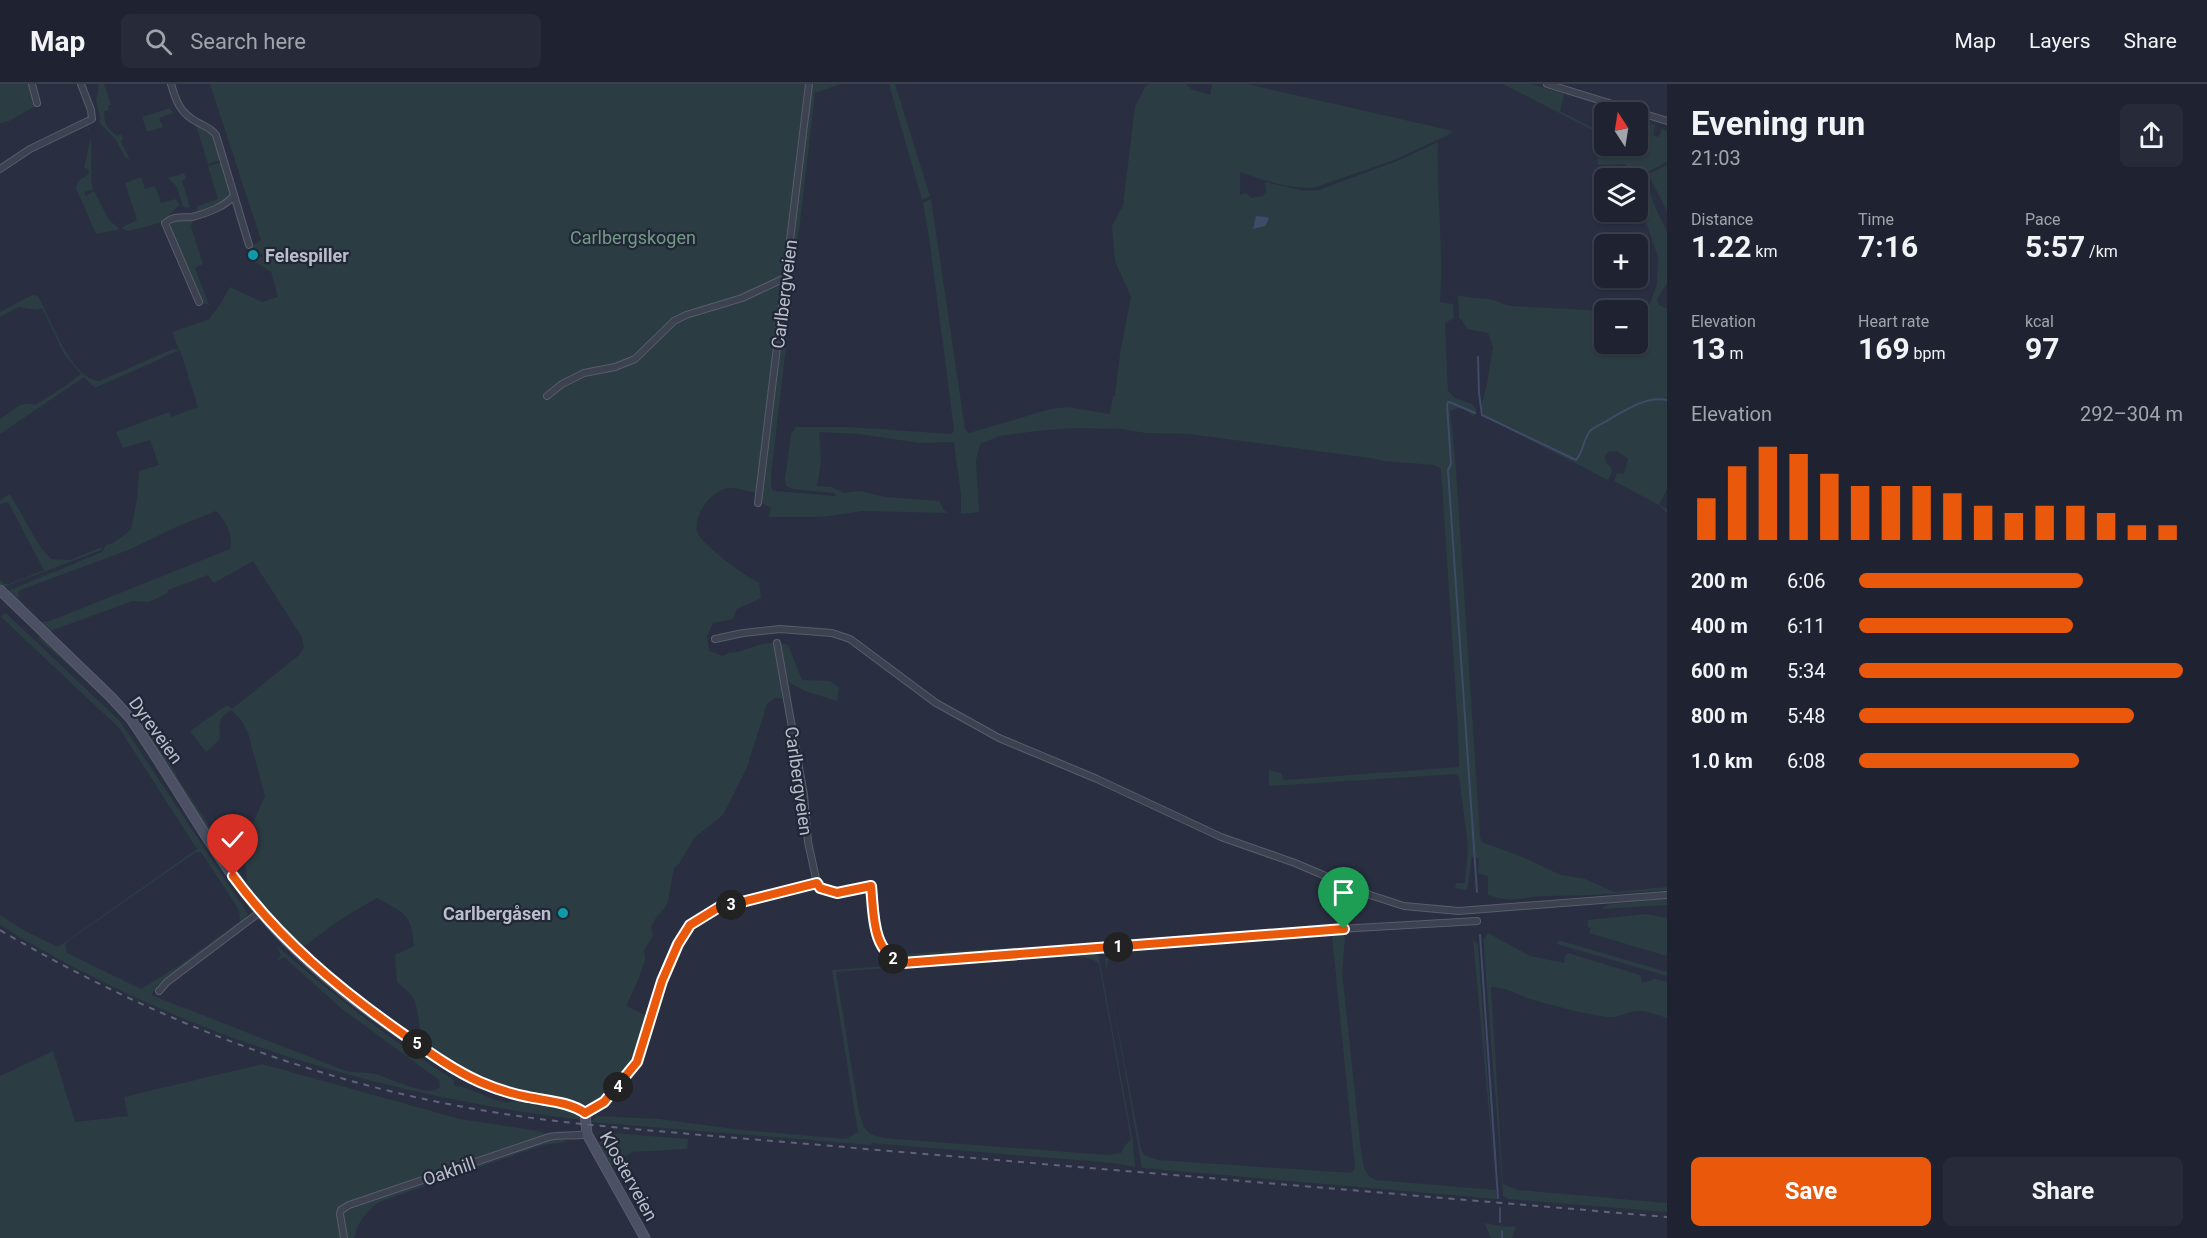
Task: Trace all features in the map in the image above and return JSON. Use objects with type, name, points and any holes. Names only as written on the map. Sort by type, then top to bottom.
[{"type":"main road","name":"Dyreveien","points":[[0,590],[131,718],[233,876],[260,912],[308,960],[363,1006],[454,1068],[497,1089],[573,1106],[585,1113]]},
{"type":"main road","points":[[585,1113],[586,1131]]},
{"type":"main road","name":"Klosterveien","points":[[586,1131],[645,1238]]},
{"type":"street","points":[[32,84],[37,103]]},
{"type":"street","points":[[0,169],[30,149],[92,119],[81,84]]},
{"type":"street","points":[[171,84],[177,103],[184,114],[210,128],[216,135],[249,245]]},
{"type":"street","name":"Carlbergveien","points":[[758,503],[809,84]]},
{"type":"street","points":[[1547,84],[1667,121]]},
{"type":"street","points":[[199,302],[165,223],[173,218],[193,216],[214,209],[234,195]]},
{"type":"street","points":[[547,396],[562,384],[584,373],[615,367],[635,359],[674,321],[686,315],[742,298],[785,278]]},
{"type":"street","points":[[715,639],[780,629],[832,633],[850,639],[936,703],[999,738],[1097,779],[1221,837],[1404,906],[1459,911],[1667,895]]},
{"type":"street","name":"Carlbergveien","points":[[777,643],[804,795],[808,842],[817,883]]},
{"type":"street","points":[[585,1113],[604,1102],[637,1062],[662,981],[678,944],[690,925],[724,904],[730,905],[817,883],[820,888],[837,893],[871,886],[878,940],[892,958],[903,963],[1290,935],[1339,929],[1477,921]]},
{"type":"street","points":[[159,991],[167,982],[260,912]]},
{"type":"street","name":"Oakhill","points":[[344,1238],[340,1214],[341,1210],[350,1204],[549,1137],[562,1134],[576,1137],[586,1131]]},
{"type":"green space","points":[[0,84],[31,84],[37,105],[9,121],[0,123]]},
{"type":"green space","points":[[99,84],[104,84],[111,105],[108,106],[109,110],[104,111],[106,123],[117,136],[121,134],[123,139],[121,140],[130,160],[125,157],[115,139],[99,122],[96,100]]},
{"type":"green space","name":"Carlbergskogen","points":[[210,84],[805,84],[756,493],[732,488],[718,492],[703,507],[696,528],[702,540],[717,554],[759,583],[761,598],[737,609],[733,619],[713,623],[707,636],[709,651],[723,656],[764,644],[788,645],[802,680],[830,681],[839,688],[837,701],[805,691],[790,683],[786,674],[780,675],[782,699],[775,698],[767,704],[747,767],[723,815],[694,838],[679,864],[674,868],[668,901],[651,927],[653,936],[644,950],[645,960],[626,1006],[650,1017],[637,1058],[604,1099],[592,1106],[494,1085],[461,1068],[426,1045],[414,1001],[397,982],[395,955],[414,946],[411,927],[400,911],[377,898],[338,921],[302,948],[261,907],[241,880],[136,721],[139,717],[161,746],[179,780],[246,882],[243,846],[265,796],[248,733],[242,721],[231,710],[221,719],[220,739],[206,752],[190,731],[227,705],[232,709],[299,655],[304,647],[302,637],[253,561],[214,583],[208,575],[168,590],[167,593],[149,602],[133,601],[50,631],[79,660],[8,593],[10,590],[102,552],[106,545],[113,543],[131,530],[139,471],[159,465],[150,440],[123,448],[116,432],[169,412],[171,417],[198,407],[180,350],[95,388],[84,377],[0,434],[0,419],[20,405],[35,405],[81,374],[64,354],[42,308],[36,310],[19,307],[0,317],[0,312],[32,295],[38,296],[62,346],[71,359],[89,378],[99,381],[173,349],[179,350],[172,332],[208,320],[230,287],[262,302],[278,297],[271,272],[251,259],[263,257],[262,254],[250,257],[252,246],[261,240]],"holes":[[[216,511],[230,534],[230,549],[50,621],[40,622],[19,599],[18,592],[23,589],[131,549]]]},
{"type":"green space","points":[[812,84],[841,84],[815,93],[795,266],[789,267]]},
{"type":"green space","points":[[889,84],[895,84],[930,196],[922,200]]},
{"type":"green space","points":[[1149,84],[1186,84],[1191,89],[1210,95],[1212,84],[1247,84],[1453,131],[1392,161],[1316,187],[1287,186],[1240,172],[1240,195],[1246,193],[1251,198],[1263,196],[1266,192],[1265,182],[1305,191],[1319,190],[1402,159],[1438,142],[1440,302],[1453,304],[1454,318],[1445,323],[1448,391],[1455,398],[1472,404],[1477,411],[1473,416],[1464,409],[1457,408],[1450,411],[1456,469],[1480,837],[1482,842],[1561,875],[1585,879],[1614,892],[1667,887],[1667,890],[1497,898],[1488,895],[1488,876],[1478,873],[1479,859],[1472,857],[1467,890],[1455,888],[1456,883],[1465,883],[1468,846],[1459,777],[1456,774],[1269,786],[1269,770],[1281,773],[1284,780],[1459,767],[1441,469],[1434,465],[1383,461],[1189,434],[1073,428],[1037,431],[1000,436],[980,444],[976,460],[979,512],[961,514],[961,495],[954,442],[920,443],[859,434],[819,432],[821,461],[817,486],[832,487],[844,493],[860,491],[885,497],[939,501],[948,513],[863,511],[822,517],[769,517],[771,508],[762,503],[790,273],[795,271],[771,475],[773,491],[836,496],[834,493],[793,489],[786,486],[791,434],[796,427],[849,427],[952,434],[954,429],[923,203],[931,199],[965,429],[969,433],[1051,409],[1067,407],[1110,414],[1131,297],[1115,261],[1112,226],[1123,205],[1135,107],[1145,87]]},
{"type":"green space","points":[[1503,84],[1532,84],[1564,94],[1560,111],[1594,128],[1594,131]]},
{"type":"green space","points":[[170,108],[173,113],[159,118],[163,127],[147,132],[142,117]]},
{"type":"green space","points":[[1648,120],[1650,124],[1655,125],[1653,135],[1659,137],[1662,128],[1667,132],[1667,162],[1648,172],[1648,168],[1627,168],[1625,164],[1598,165],[1597,156],[1648,156]]},
{"type":"green space","points":[[196,125],[211,134],[221,160],[208,164]]},
{"type":"green space","points":[[91,137],[93,190],[84,192],[86,196],[94,191],[109,220],[119,228],[96,234],[76,188],[78,181],[89,174],[88,169],[84,168]]},
{"type":"green space","points":[[222,162],[228,181],[229,196],[222,202],[196,213],[198,206],[218,199],[208,166]]},
{"type":"green space","points":[[1667,165],[1667,211],[1648,174]]},
{"type":"green space","points":[[184,173],[186,178],[182,181],[189,208],[183,207],[177,187],[168,178]]},
{"type":"green space","points":[[141,177],[145,189],[155,186],[161,203],[176,199],[179,205],[163,222],[128,231],[121,228],[137,220],[125,183]]},
{"type":"green space","points":[[1648,185],[1667,232],[1667,283],[1657,300],[1659,305],[1667,309],[1667,489],[1659,505],[1614,481],[1617,473],[1624,474],[1628,459],[1617,451],[1609,451],[1605,457],[1612,472],[1608,480],[1485,417],[1481,407],[1493,348],[1488,333],[1467,329],[1459,318],[1458,295],[1488,299],[1511,306],[1594,310],[1594,354],[1648,354],[1648,309],[1657,284],[1658,257],[1646,222],[1648,222]]},
{"type":"green space","points":[[175,219],[193,219],[191,227],[203,264],[195,268],[209,305],[202,303],[169,228]]},
{"type":"green space","points":[[10,494],[39,545],[51,559],[70,560],[102,547],[101,550],[4,587],[0,584],[0,579],[4,584],[9,584],[44,570],[8,502],[0,504],[0,500]]},
{"type":"green space","points":[[6,613],[120,721],[248,914],[244,921],[158,985],[151,995],[346,1071],[375,1074],[418,1089],[435,1090],[440,1087],[439,1080],[342,1009],[284,957],[276,961],[281,955],[277,946],[363,1017],[454,1080],[454,1086],[508,1103],[527,1100],[555,1105],[573,1112],[583,1120],[430,1095],[281,1054],[208,1028],[137,998],[67,964],[0,925],[0,915],[25,931],[58,947],[197,849],[119,728],[0,616]],"holes":[[[196,852],[201,852],[239,910],[240,921],[180,965],[141,989],[67,953],[65,945],[68,941]]]},
{"type":"green space","points":[[40,636],[126,718],[123,719],[38,638]]},
{"type":"green space","points":[[130,723],[250,909],[235,890],[128,725]]},
{"type":"green space","points":[[1667,899],[1667,905],[1601,909],[1610,904]]},
{"type":"green space","points":[[1646,914],[1667,918],[1667,956],[1589,933],[1591,928],[1588,927],[1588,920]]},
{"type":"green space","points":[[1341,926],[1120,945],[1104,945],[1103,942]]},
{"type":"green space","points":[[1343,933],[1345,938],[1342,971],[1361,1151],[1366,1172],[1376,1180],[1496,1190],[1497,1199],[1142,1168],[1109,980],[1144,1155],[1158,1160],[1352,1173],[1355,1168],[1332,935],[1121,953],[1109,958],[1107,970],[1105,959],[1111,955],[1132,949]]},
{"type":"green space","points":[[1488,933],[1530,956],[1564,963],[1568,953],[1640,975],[1642,983],[1655,979],[1667,982],[1667,1018],[1640,1011],[1615,1017],[1598,1016],[1491,987],[1503,1184],[1517,1190],[1667,1203],[1667,1212],[1508,1199],[1503,1196],[1484,949],[1484,939]]},
{"type":"green space","points":[[1473,939],[1478,945],[1495,1178]]},
{"type":"green space","points":[[1558,940],[1667,972],[1667,976],[1557,944]]},
{"type":"green space","points":[[1094,942],[1096,945],[1034,950],[1036,947]]},
{"type":"green space","points":[[1029,947],[1025,951],[903,960],[895,957],[900,954]]},
{"type":"green space","points":[[1061,953],[1085,955],[1096,953],[1099,957],[1133,1142],[1135,1167],[1112,1163],[871,1143],[871,1145],[591,1122],[596,1116],[659,1119],[742,1130],[846,1139],[858,1132],[832,970]],"holes":[[[1073,956],[1092,959],[1099,964],[1131,1140],[1121,1153],[1109,1155],[894,1139],[874,1135],[864,1126],[859,1112],[836,972],[1026,957]]]},
{"type":"green space","points":[[53,1051],[75,1122],[128,1116],[124,1097],[262,1064],[460,1119],[539,1131],[568,1142],[543,1145],[379,1202],[363,1218],[354,1238],[0,1238],[0,1076]]},
{"type":"green space","points":[[611,1133],[688,1139],[687,1149],[632,1152],[611,1165],[598,1144]]},
{"type":"green space","points":[[1484,1223],[1506,1227],[1516,1226],[1512,1238],[1491,1238]]},
{"type":"water","points":[[1256,216],[1269,219],[1265,226],[1253,229]]},
{"type":"waterway","points":[[1478,357],[1482,415],[1576,460],[1590,431],[1594,428],[1637,404],[1652,400],[1667,400]]},
{"type":"waterway","points":[[1475,413],[1448,402],[1451,464],[1448,470],[1477,892]]},
{"type":"waterway","points":[[1480,935],[1498,1198]]},
{"type":"waterway","points":[[1500,1208],[1500,1222]]},
{"type":"waterway","points":[[1502,1231],[1502,1238]]},
{"type":"railway","points":[[0,930],[110,989],[224,1039],[342,1078],[464,1107],[553,1121],[642,1130],[1667,1217]]},
{"type":"place","name":"Felespiller","points":[[253,255]]},
{"type":"place","name":"Carlbergåsen","points":[[563,913]]},
{"type":"route","points":[[233,876],[260,912],[293,946],[363,1006],[419,1046],[479,1082],[515,1094],[573,1106],[585,1113],[604,1102],[637,1062],[662,981],[678,944],[690,925],[724,904],[730,905],[762,898],[817,883],[825,891],[837,893],[871,886],[878,940],[894,960],[903,963],[1290,935],[1344,929]]}]
